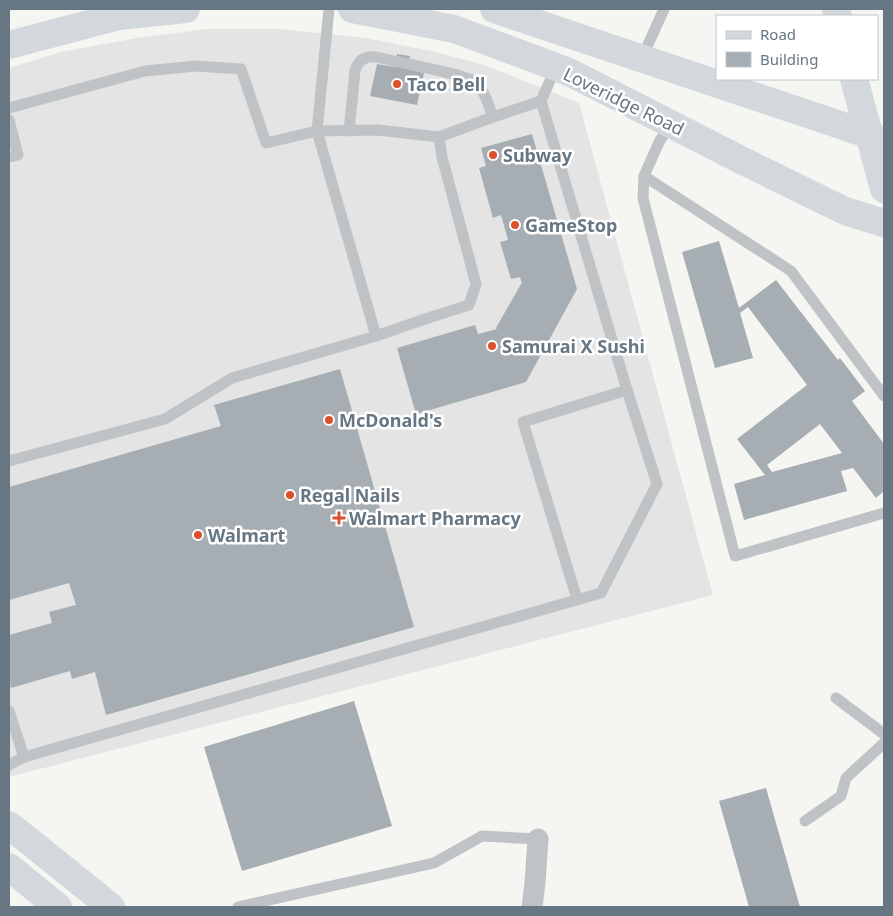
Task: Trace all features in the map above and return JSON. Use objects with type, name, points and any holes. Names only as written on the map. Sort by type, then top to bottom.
[{"type":"main road","points":[[9,45],[119,16],[186,9]]},
{"type":"main road","name":"Loveridge Road","points":[[352,9],[454,28],[556,67],[845,211],[884,223]]},
{"type":"main road","points":[[494,9],[877,138]]},
{"type":"main road","points":[[854,80],[877,138],[884,189]]},
{"type":"main road","points":[[9,825],[111,907]]},
{"type":"main road","points":[[9,867],[58,907]]},
{"type":"street","points":[[532,907],[536,883],[538,839]]},
{"type":"lane","points":[[329,9],[317,132],[376,336]]},
{"type":"lane","points":[[642,58],[664,9]]},
{"type":"lane","points":[[349,131],[355,71],[358,63],[367,57],[376,57],[437,70],[473,80],[482,91],[493,117]]},
{"type":"lane","points":[[9,108],[145,71],[196,66],[241,69],[266,143],[317,132],[378,130],[439,137],[541,101]]},
{"type":"lane","points":[[9,765],[24,758],[601,593],[657,484],[541,101],[556,67]]},
{"type":"lane","points":[[9,120],[11,137],[18,154],[9,157]]},
{"type":"lane","points":[[672,124],[660,140],[644,176],[643,198],[735,556],[884,514]]},
{"type":"lane","points":[[9,461],[165,419],[232,378],[376,336],[469,305],[476,284],[442,157],[439,137]]},
{"type":"lane","points":[[644,176],[791,271],[884,396]]},
{"type":"lane","points":[[577,600],[523,422],[627,390]]},
{"type":"lane","points":[[836,698],[884,734]]},
{"type":"lane","points":[[9,711],[24,758]]},
{"type":"lane","points":[[805,821],[841,796],[846,778],[884,743]]},
{"type":"lane","points":[[238,907],[434,863],[482,836],[538,839]]},
{"type":"lane","points":[[275,899],[286,907]]},
{"type":"shaded area","points":[[207,29],[279,29],[366,38],[436,52],[487,66],[579,103],[713,595],[9,777],[9,68],[61,52],[137,38]]},
{"type":"building","name":"Taco Bell","points":[[397,54],[410,56],[407,69],[424,73],[417,105],[370,96],[377,64],[395,67]]},
{"type":"building","points":[[532,134],[577,289],[526,382],[416,414],[397,348],[475,325],[478,334],[497,329],[522,284],[520,277],[511,279],[500,242],[508,240],[501,215],[493,218],[479,168],[486,166],[481,148]]},
{"type":"building","points":[[719,241],[739,308],[776,280],[838,360],[840,358],[865,391],[852,401],[884,444],[884,491],[876,498],[853,468],[841,471],[847,491],[744,520],[734,484],[765,475],[737,439],[807,385],[748,307],[740,313],[753,358],[715,368],[682,252]],"holes":[[[820,424],[842,453],[772,472],[767,465]]]},
{"type":"building","name":"Walmart","points":[[340,369],[414,627],[106,715],[95,672],[72,679],[70,671],[11,688],[9,681],[9,635],[52,623],[49,612],[76,605],[69,583],[9,600],[9,487],[221,426],[214,405]]},
{"type":"building","points":[[354,701],[392,826],[242,871],[204,747]]},
{"type":"building","points":[[766,788],[800,907],[749,907],[719,801]]},
{"type":"place","name":"Taco Bell","points":[[397,84]]},
{"type":"place","name":"Subway","points":[[493,155]]},
{"type":"place","name":"GameStop","points":[[515,225]]},
{"type":"place","name":"Samurai X Sushi","points":[[492,346]]},
{"type":"place","name":"McDonald's","points":[[329,420]]},
{"type":"place","name":"Regal Nails","points":[[290,495]]},
{"type":"place","name":"Walmart Pharmacy","points":[[339,518]]},
{"type":"place","name":"Walmart","points":[[198,535]]}]
